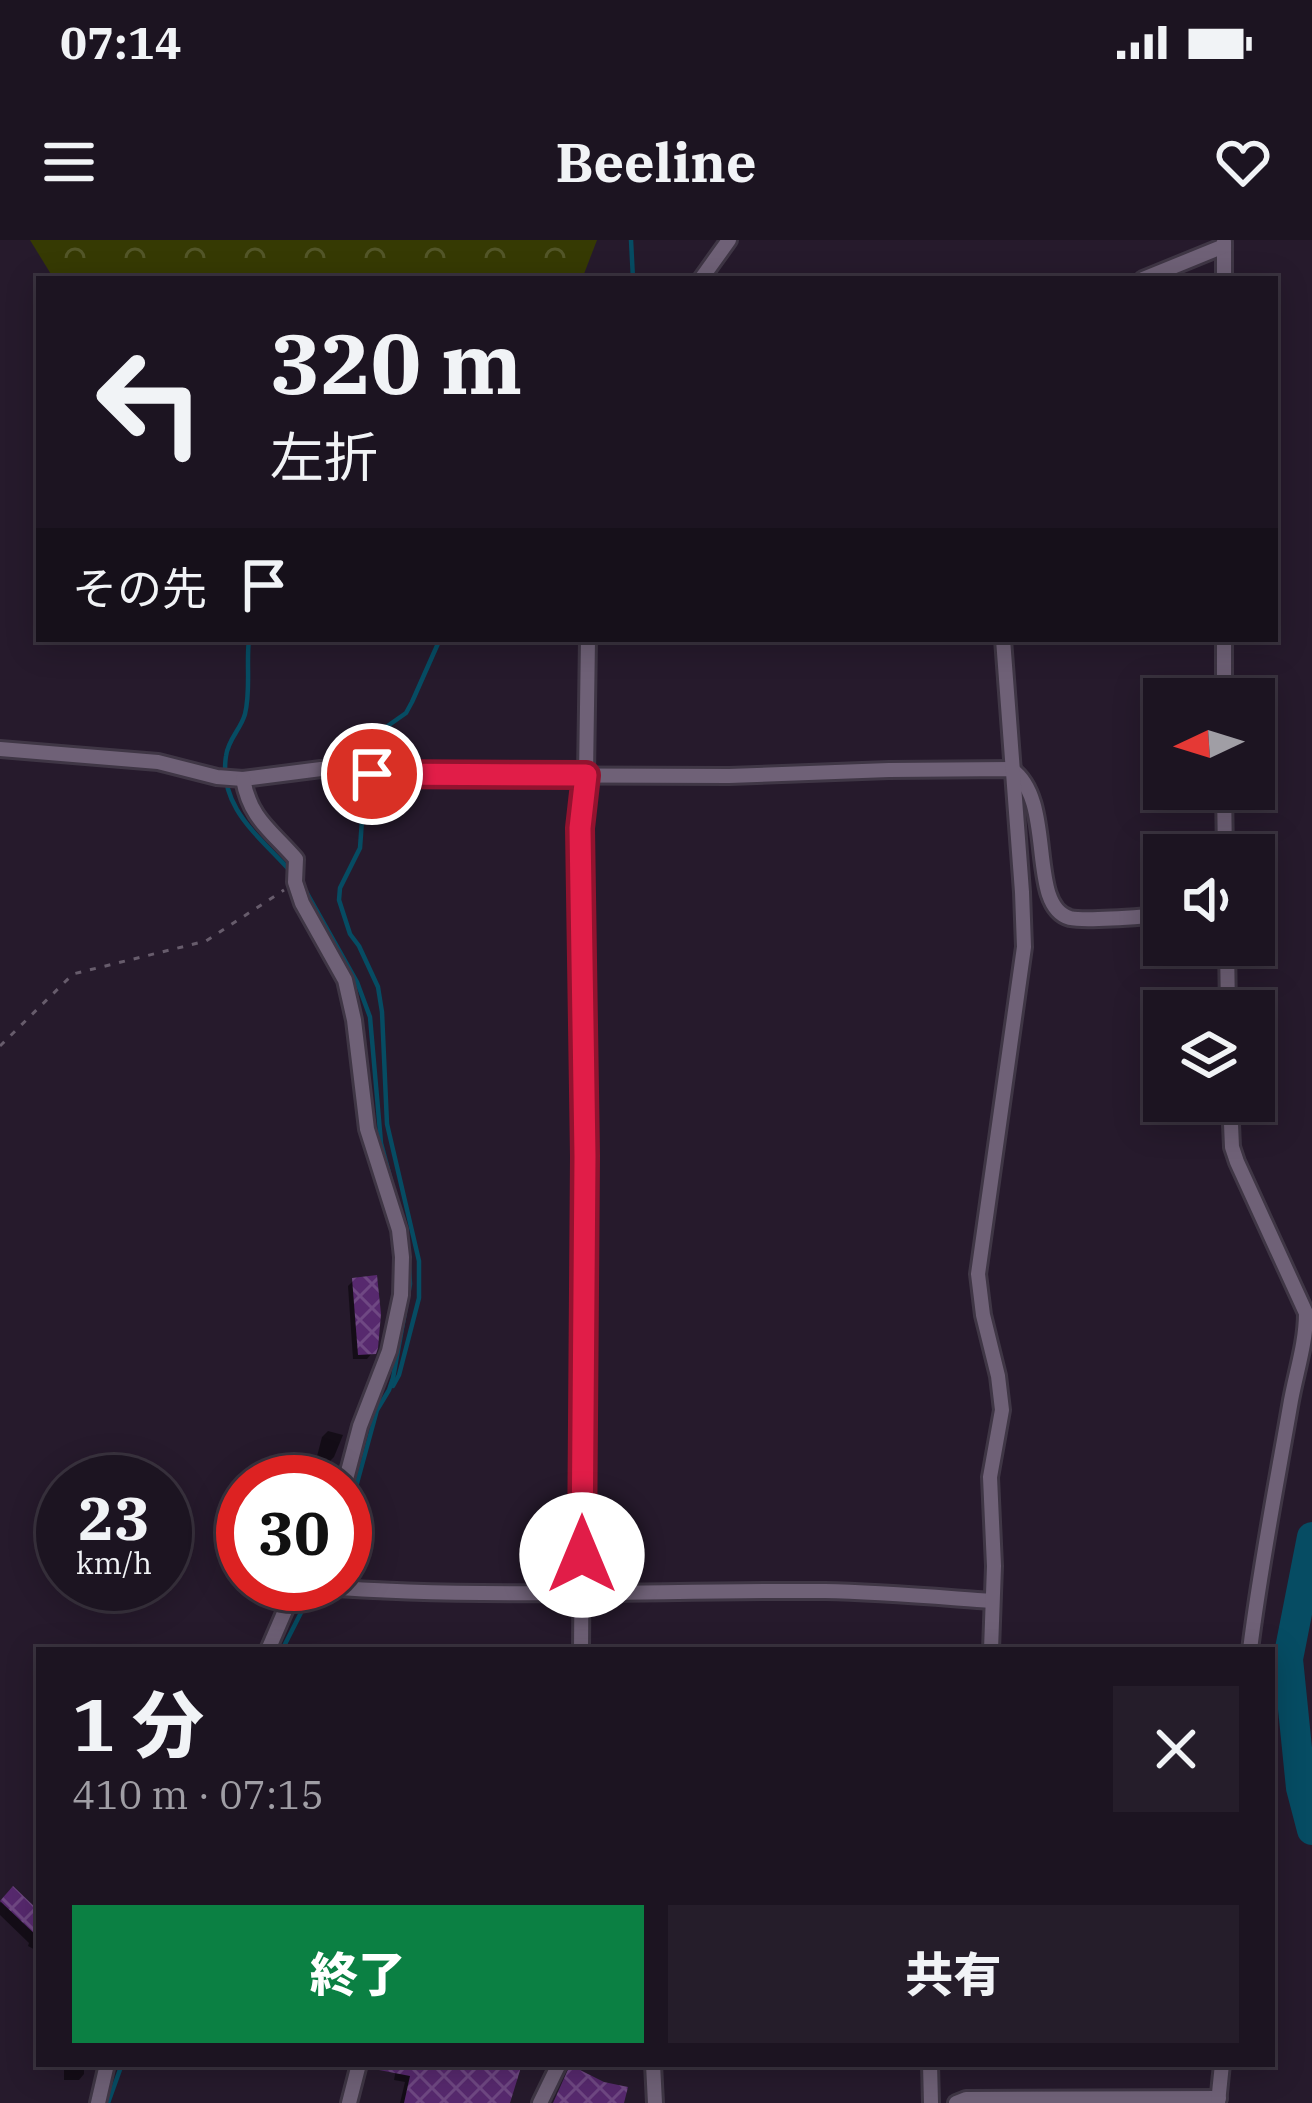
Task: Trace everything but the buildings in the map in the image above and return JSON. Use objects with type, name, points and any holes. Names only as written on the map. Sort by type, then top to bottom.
[{"type":"street","points":[[703,276],[729,240]]},
{"type":"street","points":[[1150,276],[1224,243],[1224,276]]},
{"type":"street","points":[[581,1647],[585,1156],[580,828],[586,775],[588,642]]},
{"type":"street","points":[[991,1647],[990,1477],[1002,1410],[978,1274],[1024,947],[1003,642]]},
{"type":"street","points":[[1224,642],[1224,678]]},
{"type":"street","points":[[0,749],[158,762],[243,779],[314,770],[393,775],[729,776],[1011,770],[1021,776],[1031,796],[1053,907],[1077,919],[1143,916]]},
{"type":"street","points":[[243,779],[246,800],[256,816],[296,859],[302,903],[345,980],[367,1129],[392,1204],[402,1257],[401,1295],[389,1351],[352,1455]]},
{"type":"street","points":[[1231,1122],[1232,1147],[1306,1313],[1250,1647]]},
{"type":"street","points":[[372,1589],[831,1592],[992,1601]]},
{"type":"street","points":[[269,1647],[285,1611]]},
{"type":"street","points":[[98,2103],[105,2067]]},
{"type":"street","points":[[349,2103],[358,2067]]},
{"type":"street","points":[[540,2103],[558,2067]]},
{"type":"street","points":[[653,2067],[655,2103]]},
{"type":"street","points":[[930,2067],[931,2103]]},
{"type":"street","points":[[956,2103],[966,2099],[1218,2101],[1222,2067]]},
{"type":"path","points":[[0,1046],[73,974],[206,941],[296,882]]},
{"type":"green space","points":[[30,240],[597,240],[583,276],[52,276]]},
{"type":"waterway","points":[[631,240],[633,276]]},
{"type":"waterway","points":[[249,642],[247,705],[227,750],[225,775],[235,807],[292,873]]},
{"type":"waterway","points":[[367,767],[371,744],[379,732],[406,713],[439,642]]},
{"type":"waterway","points":[[365,778],[360,848],[339,900],[350,934],[378,987],[387,1124],[419,1261],[419,1298],[393,1386]]},
{"type":"waterway","points":[[303,886],[357,982],[370,1017],[381,1143],[397,1203]]},
{"type":"waterway","points":[[365,1455],[377,1410],[393,1378],[410,1284],[408,1250]]},
{"type":"waterway","points":[[1312,1537],[1288,1659],[1301,1788],[1312,1830]]},
{"type":"waterway","points":[[284,1647],[302,1611]]},
{"type":"waterway","points":[[108,2103],[121,2067]]},
{"type":"route","points":[[372,774],[586,775],[580,828],[585,1156],[582,1555]]}]
